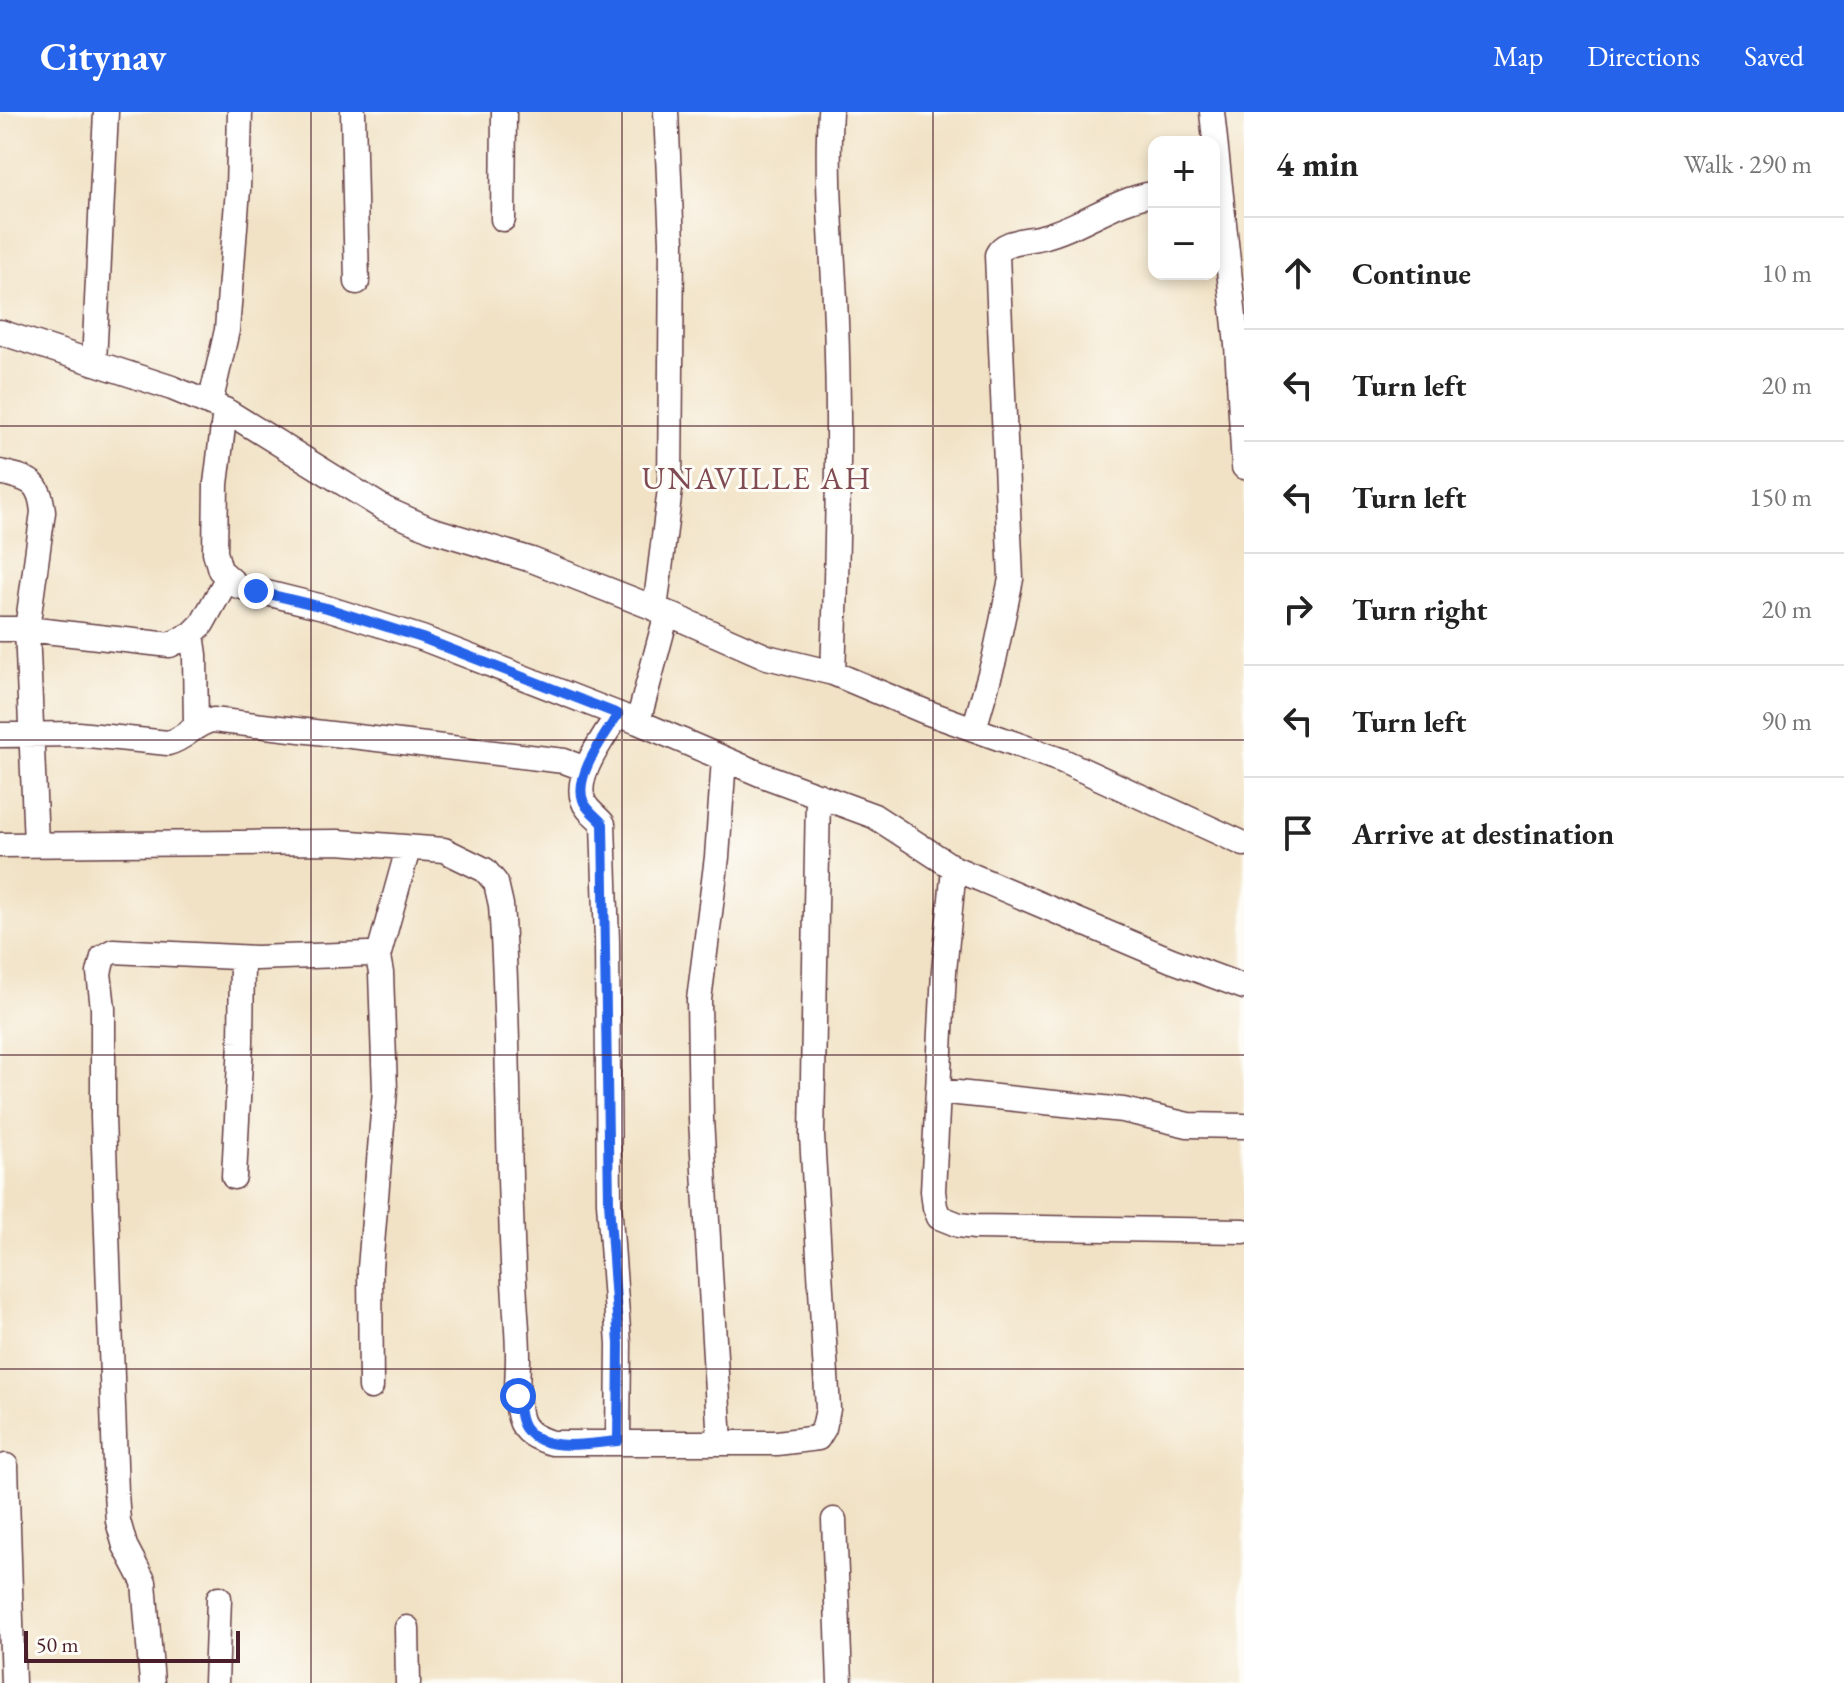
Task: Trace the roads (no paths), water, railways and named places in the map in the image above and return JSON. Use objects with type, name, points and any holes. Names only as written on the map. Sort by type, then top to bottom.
[{"type":"street","points":[[94,363],[106,112]]},
{"type":"street","points":[[240,112],[238,189],[218,407],[214,525],[215,552],[220,570],[227,579],[238,586],[327,608],[422,638],[874,816],[954,868],[1171,960],[1244,987]]},
{"type":"street","points":[[353,112],[357,282]]},
{"type":"street","points":[[503,219],[504,112]]},
{"type":"street","points":[[618,1441],[619,1344],[609,1202],[603,824],[583,802],[581,779],[628,718],[661,611],[670,489],[672,242],[666,112]]},
{"type":"street","points":[[830,112],[827,164],[838,415],[833,673]]},
{"type":"street","points":[[1212,112],[1214,136]]},
{"type":"street","points":[[974,729],[994,660],[1011,579],[997,255],[1007,245],[1043,237],[1148,196]]},
{"type":"street","points":[[1219,208],[1242,388],[1244,467]]},
{"type":"street","points":[[0,332],[218,407],[385,509],[430,529],[532,560],[767,657],[833,673],[926,712],[1063,761],[1244,844]]},
{"type":"street","points":[[0,472],[27,478],[42,496],[43,512],[27,629],[36,844]]},
{"type":"street","points":[[0,629],[27,629],[170,645],[192,634],[202,624],[227,579]]},
{"type":"street","points":[[192,634],[196,726]]},
{"type":"street","points":[[0,735],[78,734],[168,743],[179,741],[200,722],[213,720],[564,761],[586,769]]},
{"type":"street","points":[[720,1442],[701,1119],[699,1000],[717,857],[724,759]]},
{"type":"street","points":[[0,845],[338,842],[444,850],[485,870],[496,883],[501,905],[510,1118],[510,1230],[520,1418],[526,1429],[537,1438],[552,1443],[777,1443],[818,1438],[824,1428],[828,1409],[812,1136],[818,795]]},
{"type":"street","points":[[371,1387],[370,1268],[385,1090],[378,957],[408,849]]},
{"type":"street","points":[[954,868],[944,971],[933,1191],[939,1217],[946,1222],[975,1227],[1244,1231]]},
{"type":"street","points":[[152,1683],[144,1582],[125,1546],[118,1521],[113,1436],[103,1008],[99,967],[103,957],[113,951],[242,958],[368,954],[378,957]]},
{"type":"street","points":[[234,1177],[242,958]]},
{"type":"street","points":[[938,1091],[1123,1110],[1188,1125],[1244,1126]]},
{"type":"street","points":[[6,1466],[13,1683]]},
{"type":"street","points":[[834,1520],[840,1683]]},
{"type":"street","points":[[216,1683],[219,1598]]},
{"type":"street","points":[[407,1628],[408,1683]]},
{"type":"district","name":"UNAVILLE AH","points":[[757,478]]}]
